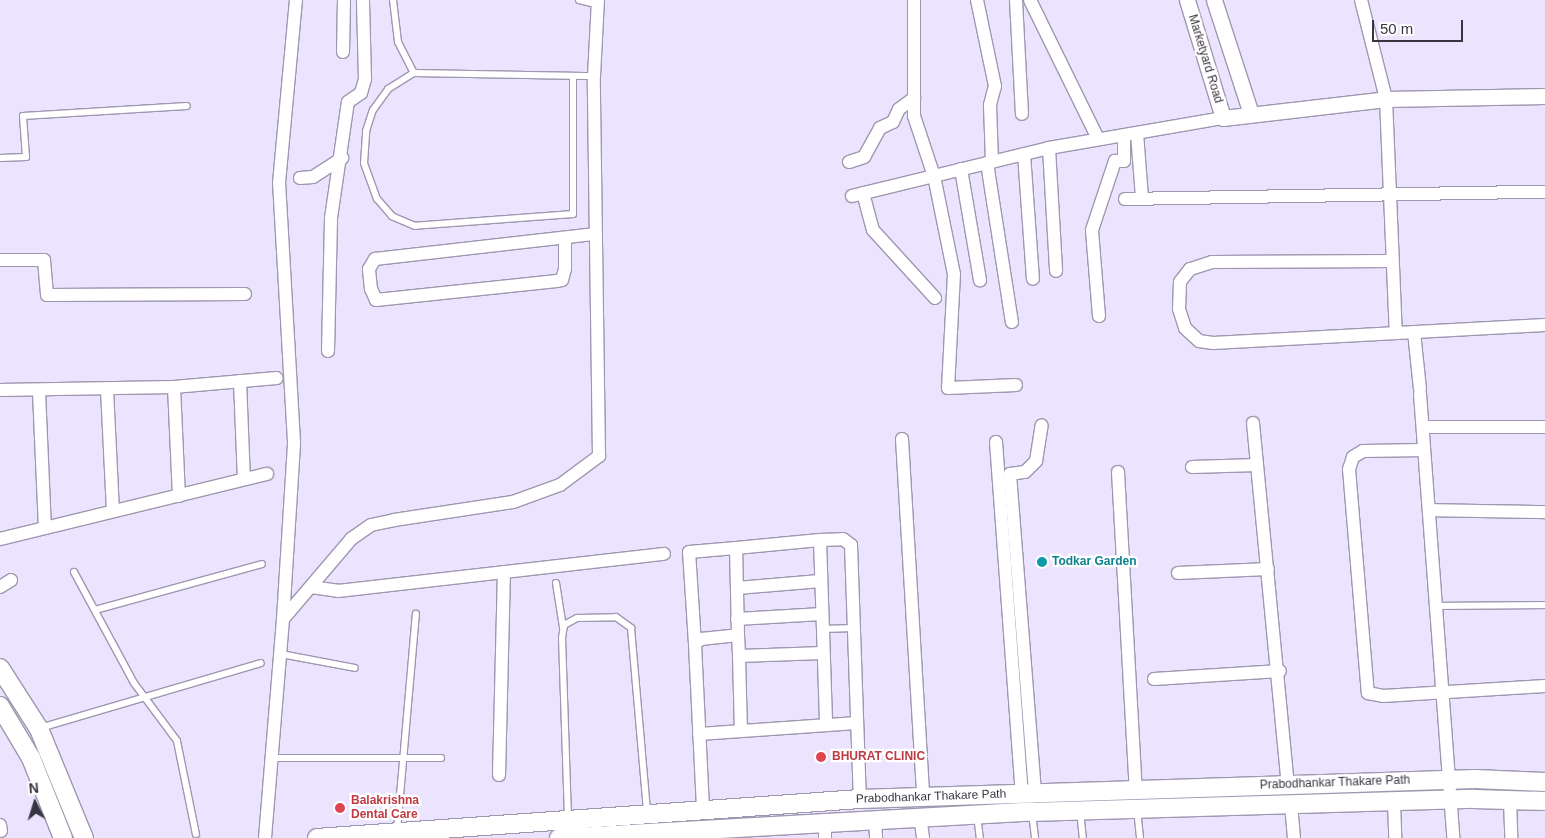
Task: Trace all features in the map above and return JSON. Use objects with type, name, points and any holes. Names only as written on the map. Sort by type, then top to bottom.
[{"type":"main road","points":[[0,668],[39,729],[84,838]]},
{"type":"main road","points":[[2,714],[20,740],[63,838]]},
{"type":"main road","name":"Prabodhankar Thakare Path","points":[[317,838],[646,812],[860,799],[1449,780],[1545,782]]},
{"type":"main road","name":"Prabodhankar Thakare Path","points":[[558,838],[825,820],[1080,810],[1394,801],[1545,801]]},
{"type":"street","points":[[265,838],[284,619],[294,442],[279,182],[296,0]]},
{"type":"street","points":[[343,52],[344,0]]},
{"type":"street","points":[[328,351],[329,243],[342,158],[348,102],[361,93],[365,79],[363,0]]},
{"type":"street","points":[[914,0],[914,98],[920,138],[934,176],[954,274],[948,388],[1016,385]]},
{"type":"street","points":[[977,0],[995,86],[990,105],[989,162],[1012,322]]},
{"type":"street","points":[[1016,0],[1022,114]]},
{"type":"street","points":[[1030,0],[1098,139]]},
{"type":"street","name":"Marketyard Road","points":[[1187,0],[1223,118]]},
{"type":"street","name":"Marketyard Road","points":[[1214,0],[1251,114]]},
{"type":"street","points":[[1361,0],[1386,98],[1396,333]]},
{"type":"street","points":[[284,619],[351,539],[370,525],[513,502],[560,485],[599,456],[594,76],[597,2]]},
{"type":"street","points":[[935,298],[873,230],[858,194],[1049,148],[1251,114],[1386,98],[1545,96]]},
{"type":"street","points":[[849,162],[864,157],[880,128],[893,122],[899,109],[914,98]]},
{"type":"street","points":[[1137,133],[1142,198]]},
{"type":"street","points":[[1099,316],[1092,230],[1115,161],[1124,161],[1124,135]]},
{"type":"street","points":[[1049,148],[1056,271]]},
{"type":"street","points":[[1024,154],[1033,280]]},
{"type":"street","points":[[300,178],[313,177],[342,158]]},
{"type":"street","points":[[961,169],[980,280]]},
{"type":"street","points":[[1125,199],[1389,193],[1545,192]]},
{"type":"street","points":[[565,238],[565,269],[562,280],[376,300],[371,289],[369,269],[375,259],[596,234]]},
{"type":"street","points":[[0,260],[44,260],[47,295],[245,294]]},
{"type":"street","points":[[1392,260],[1212,262],[1190,269],[1180,282],[1179,309],[1185,328],[1199,340],[1213,343],[1545,325]]},
{"type":"street","points":[[1414,332],[1423,427],[1453,838]]},
{"type":"street","points":[[0,390],[39,392],[174,387],[277,378]]},
{"type":"street","points":[[240,382],[244,480]]},
{"type":"street","points":[[174,387],[179,496]]},
{"type":"street","points":[[107,389],[113,511]]},
{"type":"street","points":[[39,392],[45,528]]},
{"type":"street","points":[[1253,423],[1280,670],[1288,784]]},
{"type":"street","points":[[1029,793],[1010,474],[1025,472],[1036,461],[1042,424]]},
{"type":"street","points":[[1423,427],[1545,427]]},
{"type":"street","points":[[902,439],[923,797]]},
{"type":"street","points":[[996,442],[1029,793]]},
{"type":"street","points":[[1424,450],[1364,451],[1353,457],[1349,469],[1364,683],[1368,693],[1383,696],[1545,686]]},
{"type":"street","points":[[1192,468],[1257,465]]},
{"type":"street","points":[[1118,472],[1136,789]]},
{"type":"street","points":[[0,539],[267,474]]},
{"type":"street","points":[[1429,510],[1545,512]]},
{"type":"street","points":[[703,808],[689,552],[820,540],[843,539],[851,545],[860,799]]},
{"type":"street","points":[[820,540],[826,726]]},
{"type":"street","points":[[736,548],[742,731]]},
{"type":"street","points":[[311,587],[338,591],[664,554]]},
{"type":"street","points":[[1178,572],[1268,569]]},
{"type":"street","points":[[499,775],[504,572]]},
{"type":"street","points":[[0,587],[11,580]]},
{"type":"street","points":[[737,588],[821,581]]},
{"type":"street","points":[[738,619],[822,614]]},
{"type":"street","points":[[695,644],[702,639],[738,636]]},
{"type":"street","points":[[739,656],[823,653]]},
{"type":"street","points":[[1154,678],[1280,670]]},
{"type":"street","points":[[2,714],[24,705]]},
{"type":"street","points":[[699,734],[857,723]]},
{"type":"street","points":[[20,740],[39,729]]},
{"type":"street","points":[[1510,800],[1511,838]]},
{"type":"street","points":[[1394,801],[1395,838]]},
{"type":"street","points":[[793,803],[793,822]]},
{"type":"street","points":[[1291,804],[1294,838]]},
{"type":"street","points":[[920,816],[923,838]]},
{"type":"street","points":[[875,818],[876,838]]},
{"type":"street","points":[[825,820],[825,838]]},
{"type":"lane","points":[[393,0],[398,42],[414,73]]},
{"type":"lane","points":[[579,0],[597,2]]},
{"type":"lane","points":[[573,76],[573,214],[415,226],[392,216],[376,199],[364,164],[373,110],[388,89],[414,73],[594,76]]},
{"type":"lane","points":[[0,158],[26,157],[23,116],[188,106]]},
{"type":"lane","points":[[95,610],[262,564]]},
{"type":"lane","points":[[74,572],[145,700],[177,741],[196,834]]},
{"type":"lane","points":[[556,583],[564,627],[568,818]]},
{"type":"lane","points":[[1436,606],[1545,605]]},
{"type":"lane","points":[[397,832],[416,614]]},
{"type":"lane","points":[[564,627],[577,618],[616,617],[631,628],[646,812]]},
{"type":"lane","points":[[823,630],[854,628]]},
{"type":"lane","points":[[280,654],[355,668]]},
{"type":"lane","points":[[39,729],[145,700],[261,662]]},
{"type":"lane","points":[[272,758],[441,758]]},
{"type":"lane","points":[[1137,808],[1140,838]]},
{"type":"lane","points":[[1080,810],[1083,838]]},
{"type":"lane","points":[[1032,812],[1035,838]]},
{"type":"lane","points":[[977,814],[980,838]]},
{"type":"place","name":"Todkar Garden","points":[[1042,562]]},
{"type":"place","name":"BHURAT CLINIC","points":[[821,757]]},
{"type":"place","name":"Balakrishna Dental Care","points":[[340,808]]}]
